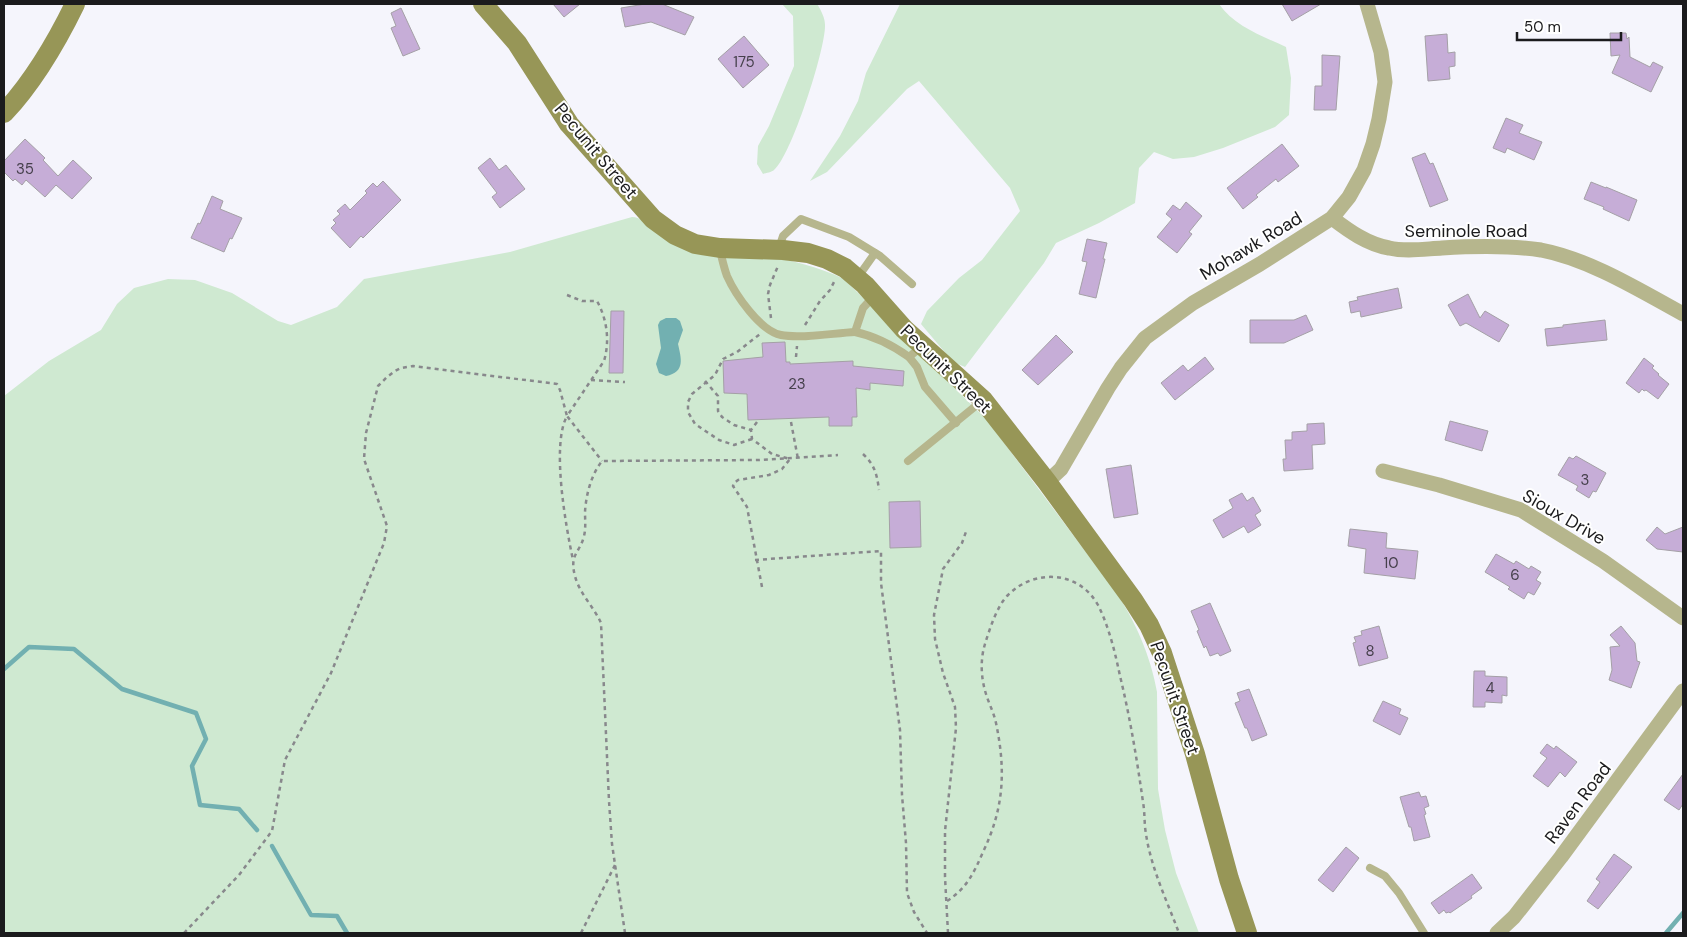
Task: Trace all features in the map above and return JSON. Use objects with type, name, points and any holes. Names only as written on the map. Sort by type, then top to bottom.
[{"type":"street","points":[[4,113],[37,72],[75,4]]},
{"type":"street","name":"Pecunit Street","points":[[483,4],[517,43],[569,124],[653,219],[674,235],[686,241],[704,246],[781,250],[817,255],[852,272],[874,296],[915,351],[983,400],[1047,482],[1133,600],[1162,653],[1195,754],[1229,878],[1247,933]]},
{"type":"street","name":"Mohawk Road","points":[[1047,482],[1061,469],[1108,388],[1145,338],[1193,303],[1260,264],[1332,218],[1349,197],[1364,170],[1379,119],[1384,82],[1381,52],[1367,4]]},
{"type":"street","name":"Seminole Road","points":[[1332,218],[1350,232],[1367,241],[1388,248],[1410,250],[1499,246],[1540,250],[1562,255],[1629,285],[1683,314]]},
{"type":"street","name":"Sioux Drive","points":[[1383,471],[1439,485],[1521,510],[1603,561],[1683,618]]},
{"type":"street","name":"Raven Road","points":[[1497,933],[1514,917],[1561,857],[1683,691]]},
{"type":"lane","points":[[781,250],[783,236],[801,219],[849,237],[875,253],[912,284]]},
{"type":"lane","points":[[720,248],[728,278],[743,301],[767,328],[781,335],[855,332],[915,351],[917,367],[925,387],[956,422]]},
{"type":"lane","points":[[852,272],[875,253]]},
{"type":"lane","points":[[855,332],[863,308],[874,296]]},
{"type":"lane","points":[[908,461],[983,400]]},
{"type":"lane","points":[[1370,868],[1385,876],[1399,892],[1424,933]]},
{"type":"path","points":[[752,439],[734,445],[724,443],[702,431],[692,420],[688,412],[690,397],[715,375],[723,359],[744,347],[767,328],[771,322],[768,294],[770,284],[780,263],[781,250]]},
{"type":"path","points":[[796,357],[799,335],[818,304],[830,290],[836,273],[852,272]]},
{"type":"path","points":[[567,295],[582,301],[597,301],[607,324],[606,353],[599,370],[590,380],[563,425],[561,463],[565,515],[575,578],[601,624],[608,801],[625,933]]},
{"type":"path","points":[[184,933],[239,875],[272,831],[285,760],[331,673],[384,543],[387,531],[386,520],[364,459],[366,433],[378,386],[387,376],[401,368],[413,366],[550,382],[558,386],[567,416],[602,461]]},
{"type":"path","points":[[590,380],[625,382]]},
{"type":"path","points":[[706,382],[718,396],[718,411],[722,417],[734,425],[751,430]]},
{"type":"path","points":[[757,422],[751,430],[752,439],[772,454],[790,459]]},
{"type":"path","points":[[791,422],[798,459]]},
{"type":"path","points":[[863,454],[871,462],[876,472],[879,490]]},
{"type":"path","points":[[573,560],[584,538],[585,512],[590,485],[597,466],[602,461],[759,460],[838,455]]},
{"type":"path","points":[[762,587],[755,560],[746,507],[733,486],[734,482],[738,480],[769,475],[782,469],[790,459]]},
{"type":"path","points":[[948,933],[945,831],[956,728],[955,707],[943,673],[935,639],[934,615],[943,568],[962,544],[967,529]]},
{"type":"path","points":[[755,560],[881,551],[881,583],[900,730],[907,893],[914,912],[927,933]]},
{"type":"path","points":[[947,901],[957,895],[970,881],[995,825],[1000,807],[1002,770],[997,731],[994,715],[985,693],[982,674],[985,644],[997,613],[1007,596],[1028,581],[1054,577],[1082,585],[1104,619],[1124,689],[1150,852],[1156,875],[1179,933]]},
{"type":"path","points":[[581,933],[615,864]]},
{"type":"green space","points":[[782,4],[817,4],[824,20],[824,37],[814,78],[789,145],[774,170],[763,174],[757,164],[758,146],[769,126],[794,66],[793,16]]},
{"type":"green space","points":[[900,4],[1219,4],[1225,12],[1240,24],[1286,47],[1291,78],[1289,115],[1275,127],[1223,148],[1194,157],[1173,159],[1154,152],[1139,168],[1135,203],[1099,223],[1056,243],[1044,263],[965,367],[953,362],[921,324],[927,311],[959,278],[982,260],[1020,211],[1010,188],[919,81],[907,89],[827,172],[810,181],[840,136],[858,101],[866,73]]},
{"type":"green space","points":[[632,217],[643,220],[661,236],[671,241],[781,259],[823,270],[844,279],[987,420],[1115,591],[1141,639],[1151,666],[1157,692],[1158,789],[1165,830],[1176,873],[1199,933],[4,933],[4,396],[49,361],[101,330],[117,304],[134,288],[168,279],[195,280],[232,293],[278,321],[291,325],[337,307],[364,279],[510,252]]},
{"type":"water","points":[[666,318],[676,318],[680,321],[683,330],[678,344],[681,364],[677,371],[666,376],[659,373],[656,364],[661,348],[658,325],[660,321]]},
{"type":"building","points":[[553,4],[580,4],[564,17]]},
{"type":"building","points":[[645,4],[662,4],[694,17],[685,35],[651,22],[625,27],[621,8]]},
{"type":"building","points":[[1282,4],[1321,4],[1292,21]]},
{"type":"building","points":[[401,8],[420,49],[403,56],[391,28],[396,26],[391,13]]},
{"type":"building","points":[[1610,33],[1626,33],[1627,39],[1629,37],[1630,57],[1650,67],[1653,62],[1663,67],[1651,92],[1612,73],[1620,55],[1611,56]]},
{"type":"building","points":[[1447,34],[1448,53],[1455,52],[1455,66],[1449,67],[1450,79],[1428,81],[1425,36]]},
{"type":"building","points":[[744,36],[769,65],[743,88],[718,59]]},
{"type":"building","points":[[1322,55],[1340,56],[1336,110],[1314,110],[1315,86],[1322,86]]},
{"type":"building","points":[[1506,118],[1523,125],[1519,133],[1542,142],[1534,160],[1507,148],[1505,153],[1493,148]]},
{"type":"building","points":[[25,139],[45,158],[43,160],[58,176],[73,160],[92,178],[72,199],[56,185],[45,197],[26,180],[22,185],[15,179],[13,181],[4,172],[4,161]]},
{"type":"building","points":[[1282,144],[1299,166],[1278,182],[1276,179],[1256,195],[1258,197],[1243,209],[1227,188]]},
{"type":"building","points":[[1425,153],[1430,164],[1433,163],[1448,200],[1430,207],[1412,158]]},
{"type":"building","points":[[490,158],[499,170],[506,165],[525,189],[500,208],[492,197],[497,193],[478,168]]},
{"type":"building","points":[[383,181],[401,200],[363,238],[361,236],[350,248],[331,228],[336,223],[333,220],[340,214],[337,211],[345,204],[350,210],[367,193],[365,191],[373,183],[377,187]]},
{"type":"building","points":[[1591,182],[1637,200],[1629,221],[1603,209],[1604,207],[1584,199]]},
{"type":"building","points":[[212,196],[223,201],[220,209],[242,218],[224,252],[191,238],[198,223],[200,224]]},
{"type":"building","points":[[1186,202],[1202,216],[1189,232],[1192,234],[1177,253],[1157,237],[1172,219],[1166,214],[1173,205],[1180,210]]},
{"type":"building","points":[[1087,239],[1107,243],[1096,298],[1079,294],[1087,262],[1082,261]]},
{"type":"building","points":[[1398,288],[1402,308],[1361,317],[1360,311],[1351,313],[1349,302],[1358,300],[1357,297]]},
{"type":"building","points":[[1468,294],[1480,318],[1485,311],[1509,325],[1499,342],[1466,323],[1460,326],[1448,305]]},
{"type":"building","points":[[611,311],[624,311],[623,373],[609,373]]},
{"type":"building","points":[[1306,315],[1313,330],[1284,343],[1250,343],[1250,320],[1294,320]]},
{"type":"building","points":[[1605,320],[1607,340],[1547,346],[1545,329]]},
{"type":"building","points":[[1056,335],[1073,352],[1038,385],[1022,370]]},
{"type":"building","points":[[785,342],[786,362],[790,362],[790,364],[853,361],[853,366],[904,371],[903,386],[870,383],[870,390],[856,388],[857,417],[852,417],[852,426],[829,426],[829,417],[748,420],[747,394],[724,393],[723,361],[763,357],[762,343]]},
{"type":"building","points":[[1205,357],[1214,369],[1175,400],[1161,383],[1183,365],[1188,371]]},
{"type":"building","points":[[1644,358],[1654,366],[1652,368],[1658,375],[1669,384],[1658,399],[1646,390],[1642,389],[1639,393],[1626,383]]},
{"type":"building","points":[[1450,421],[1488,431],[1482,451],[1445,440]]},
{"type":"building","points":[[1324,423],[1325,444],[1312,445],[1313,469],[1284,471],[1283,459],[1286,459],[1285,440],[1292,440],[1292,432],[1307,431],[1307,424]]},
{"type":"building","points":[[1576,456],[1606,473],[1596,492],[1593,491],[1589,498],[1576,490],[1578,486],[1558,475],[1569,457],[1573,459]]},
{"type":"building","points":[[1131,465],[1138,514],[1114,518],[1106,469]]},
{"type":"building","points":[[1242,493],[1247,501],[1253,497],[1261,511],[1255,515],[1261,525],[1248,533],[1244,526],[1223,538],[1213,520],[1233,508],[1229,500]]},
{"type":"building","points":[[920,501],[921,547],[890,548],[889,502]]},
{"type":"building","points":[[1657,527],[1665,534],[1683,527],[1683,552],[1657,549],[1646,540]]},
{"type":"building","points":[[1350,529],[1387,533],[1386,548],[1418,551],[1415,579],[1364,573],[1366,549],[1348,546]]},
{"type":"building","points":[[1496,554],[1514,564],[1516,561],[1529,569],[1531,566],[1541,572],[1536,580],[1541,583],[1534,595],[1528,592],[1524,599],[1508,589],[1510,587],[1485,572]]},
{"type":"building","points":[[1210,603],[1231,651],[1220,656],[1218,653],[1210,656],[1206,646],[1204,648],[1191,611]]},
{"type":"building","points":[[1379,626],[1388,658],[1359,666],[1353,643],[1356,642],[1354,637],[1362,635],[1361,631]]},
{"type":"building","points":[[1621,626],[1635,643],[1637,661],[1640,662],[1631,688],[1609,680],[1612,670],[1610,647],[1620,646],[1610,635]]},
{"type":"building","points":[[1474,671],[1485,671],[1485,676],[1507,677],[1507,696],[1502,695],[1502,703],[1485,702],[1485,707],[1473,707]]},
{"type":"building","points":[[1249,689],[1267,735],[1252,741],[1235,703],[1240,701],[1237,693]]},
{"type":"building","points":[[1383,701],[1401,709],[1399,714],[1408,718],[1400,735],[1373,721]]},
{"type":"building","points":[[1547,744],[1554,749],[1556,746],[1577,762],[1565,777],[1560,772],[1548,787],[1533,776],[1547,758],[1540,753]]},
{"type":"building","points":[[1683,774],[1683,804],[1679,810],[1664,800]]},
{"type":"building","points":[[1419,792],[1421,797],[1426,796],[1429,806],[1424,808],[1426,814],[1424,815],[1430,837],[1414,841],[1400,797]]},
{"type":"building","points":[[1346,847],[1359,858],[1333,892],[1318,880]]},
{"type":"building","points":[[1614,854],[1632,867],[1598,909],[1587,901],[1600,882],[1596,879]]},
{"type":"building","points":[[1472,874],[1482,888],[1471,896],[1472,898],[1450,913],[1446,913],[1444,910],[1439,914],[1431,903]]},
{"type":"waterway","points":[[4,669],[29,647],[74,649],[122,689],[196,713],[206,739],[192,766],[200,805],[239,809],[257,830]]},
{"type":"waterway","points":[[272,846],[311,915],[337,916],[347,933]]},
{"type":"waterway","points":[[1666,933],[1683,913]]}]
